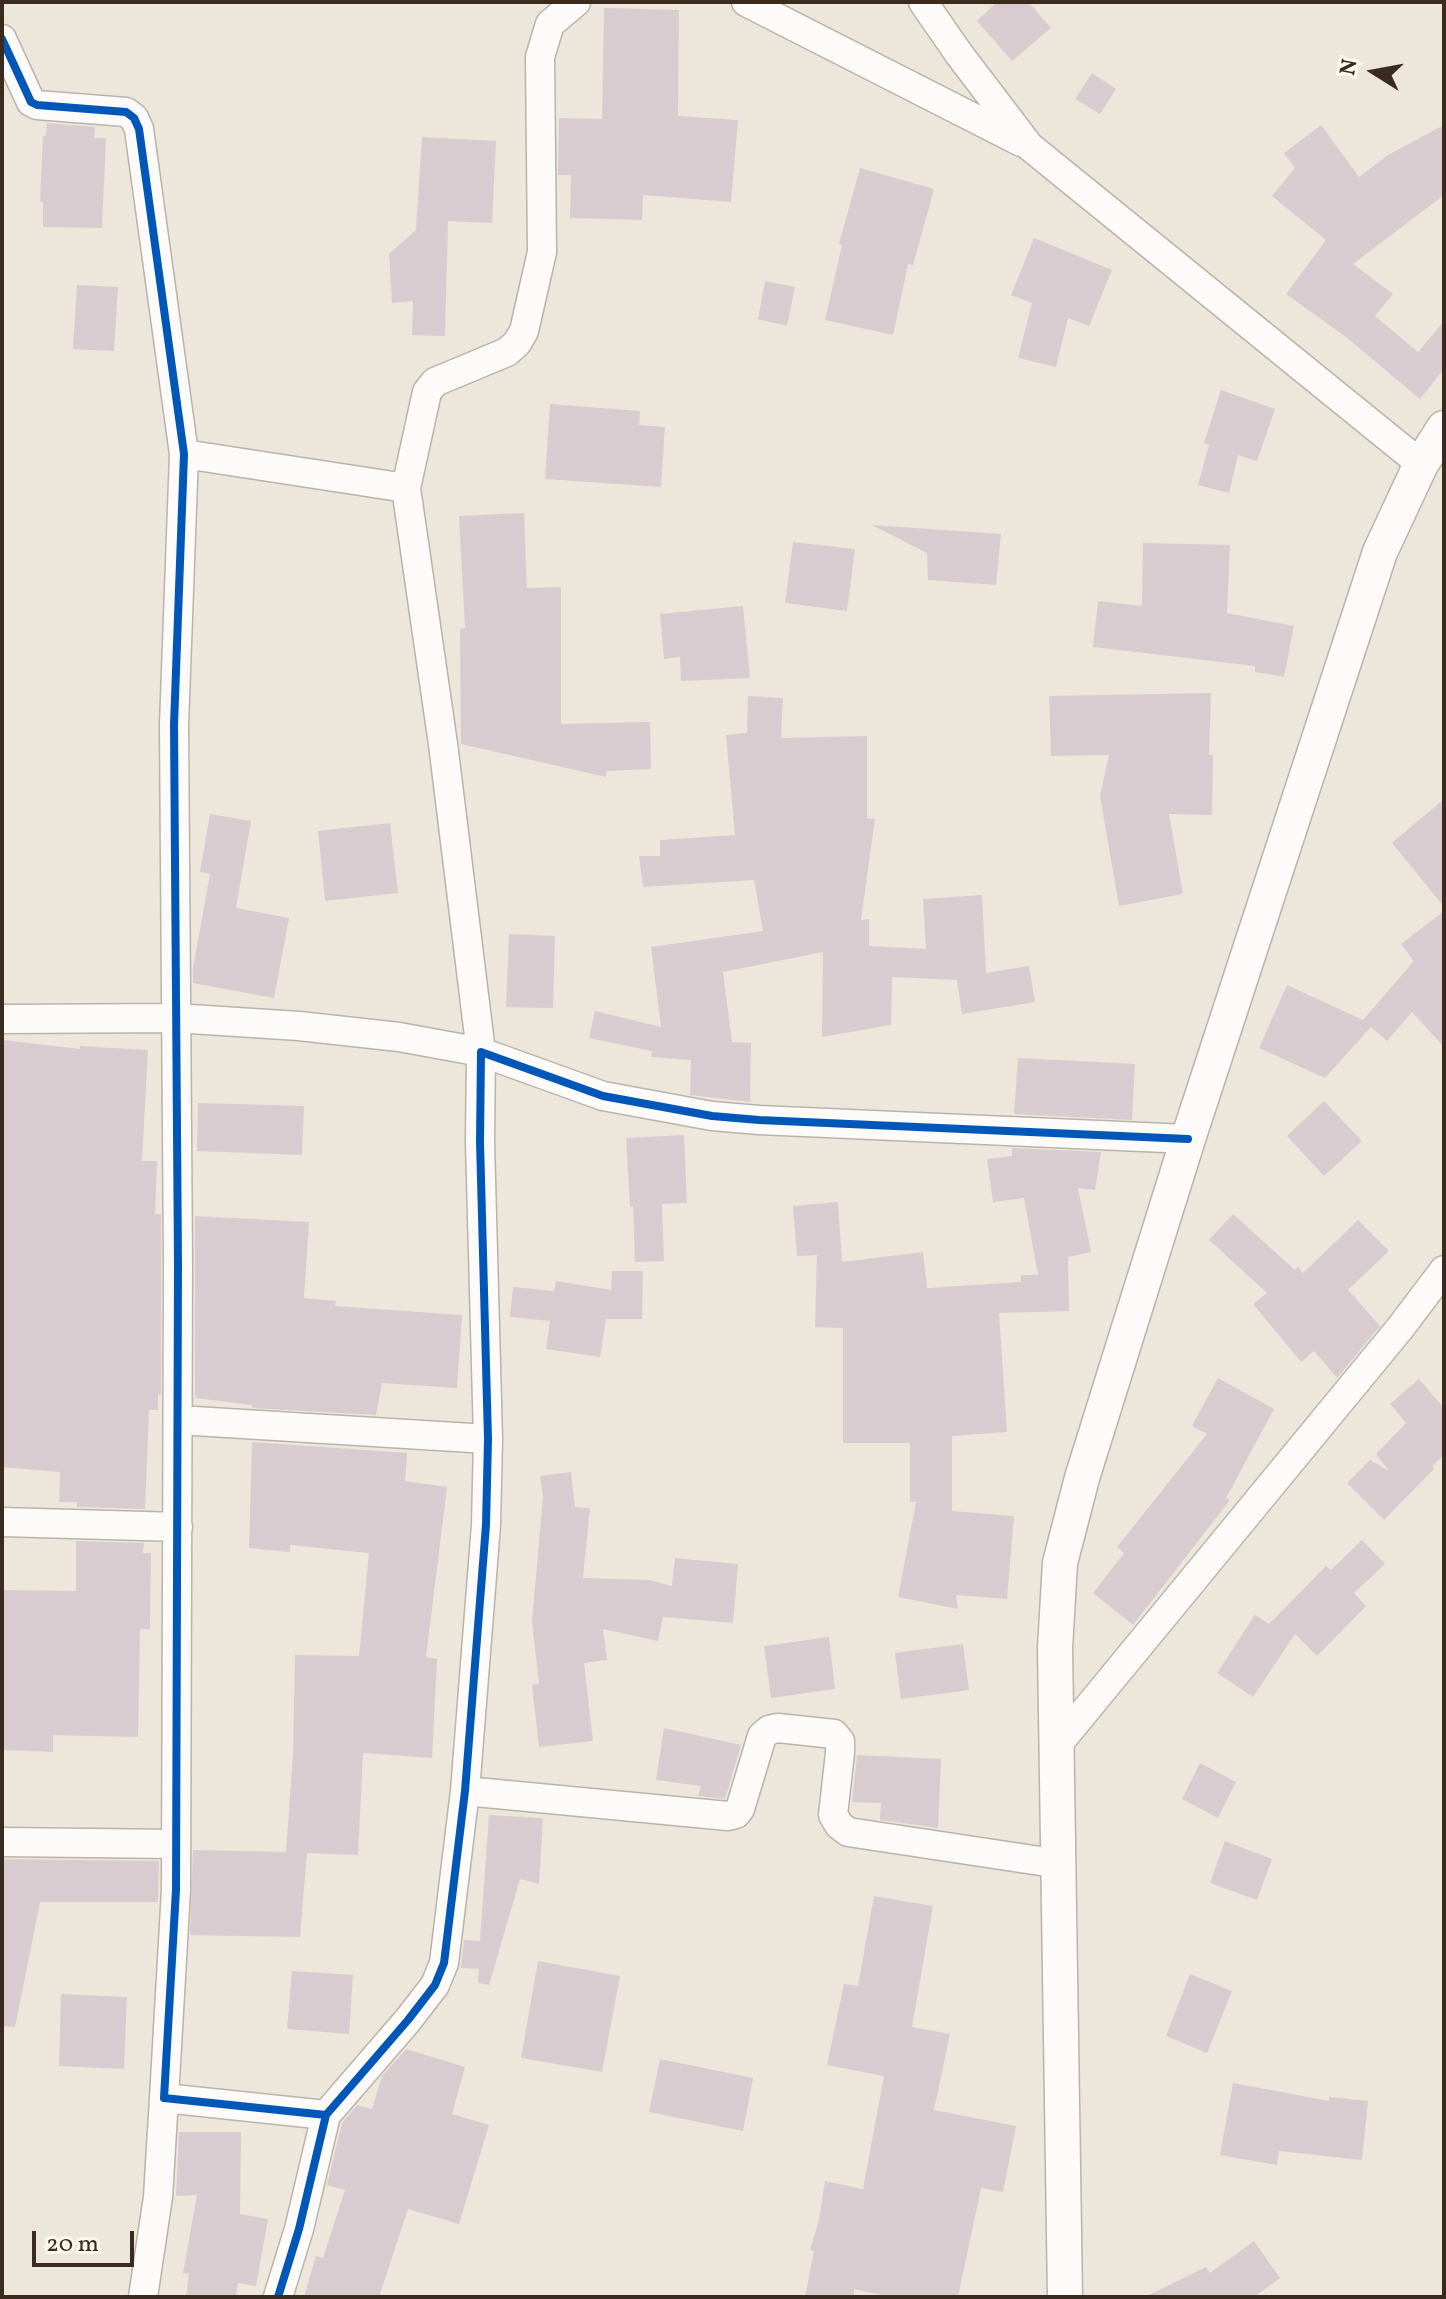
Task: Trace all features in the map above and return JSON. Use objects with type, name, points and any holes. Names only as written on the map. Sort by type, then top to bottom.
[{"type":"street","points":[[278,2297],[299,2229],[326,2115],[408,2020],[441,1974],[465,1791],[486,1525],[488,1439],[480,1142],[481,1052],[443,744],[406,488],[427,392],[435,382],[507,352],[524,331],[542,252],[540,57],[550,24],[576,2]]},
{"type":"street","points":[[746,2],[1029,146],[1421,464]]},
{"type":"street","points":[[923,2],[1029,146]]},
{"type":"street","points":[[2,39],[31,102],[126,112],[134,118],[139,129],[184,454],[174,725],[178,1420],[176,1844],[158,2197],[143,2297]]},
{"type":"street","points":[[1065,2297],[1055,1648],[1060,1563],[1082,1478],[1188,1139],[1380,552],[1421,464],[1444,428]]},
{"type":"street","points":[[184,454],[406,488]]},
{"type":"street","points":[[2,1019],[175,1018],[357,1032],[481,1052],[603,1096],[712,1116],[1188,1139]]},
{"type":"street","points":[[1058,1744],[1391,1339],[1444,1270]]},
{"type":"street","points":[[178,1420],[488,1439]]},
{"type":"street","points":[[2,1522],[178,1527]]},
{"type":"street","points":[[465,1791],[728,1816],[740,1809],[762,1736],[769,1730],[778,1728],[834,1734],[840,1741],[840,1753],[833,1815],[848,1832],[1060,1864]]},
{"type":"street","points":[[2,1842],[176,1844]]},
{"type":"street","points":[[164,2098],[326,2115]]},
{"type":"building","points":[[997,2],[1028,2],[1051,28],[1012,61],[977,21]]},
{"type":"building","points":[[604,8],[679,10],[678,116],[738,120],[731,202],[643,195],[642,220],[570,218],[571,175],[558,175],[559,118],[602,119]]},
{"type":"building","points":[[1092,73],[1116,89],[1100,114],[1075,99]]},
{"type":"building","points":[[47,123],[95,127],[94,138],[106,138],[102,228],[43,227],[43,202],[40,202],[43,135],[46,136]]},
{"type":"building","points":[[1321,125],[1359,177],[1388,155],[1444,125],[1444,195],[1353,264],[1393,294],[1375,316],[1418,352],[1444,321],[1444,369],[1420,399],[1346,337],[1286,294],[1326,240],[1272,196],[1295,168],[1284,153]]},
{"type":"building","points":[[422,137],[496,141],[492,223],[448,221],[445,336],[412,335],[413,301],[392,303],[389,254],[416,230]]},
{"type":"building","points":[[860,168],[934,189],[913,265],[908,264],[893,335],[825,320],[842,245],[839,244]]},
{"type":"building","points":[[1034,238],[1112,270],[1089,326],[1068,318],[1056,367],[1018,358],[1032,303],[1011,295]]},
{"type":"building","points":[[765,281],[795,287],[787,326],[758,319]]},
{"type":"building","points":[[77,285],[118,287],[114,351],[73,349]]},
{"type":"building","points":[[1221,390],[1275,409],[1257,461],[1238,455],[1229,493],[1198,485],[1209,445],[1204,443]]},
{"type":"building","points":[[550,404],[640,411],[639,425],[665,427],[661,487],[545,479]]},
{"type":"building","points":[[524,513],[527,588],[561,587],[561,724],[650,722],[651,769],[607,771],[606,777],[461,744],[460,629],[465,628],[459,516]]},
{"type":"building","points":[[872,525],[1001,534],[996,585],[928,580],[927,553]]},
{"type":"building","points":[[793,542],[855,549],[847,611],[785,603]]},
{"type":"building","points":[[1143,543],[1230,545],[1227,613],[1294,626],[1284,677],[1255,672],[1255,666],[1093,647],[1098,601],[1142,606]]},
{"type":"building","points":[[743,606],[750,678],[681,681],[680,657],[664,659],[660,614]]},
{"type":"building","points":[[1211,693],[1209,755],[1213,755],[1212,815],[1169,814],[1183,894],[1119,906],[1100,796],[1109,755],[1051,756],[1049,696]]},
{"type":"building","points":[[748,696],[783,698],[781,738],[867,736],[867,818],[875,819],[861,920],[869,919],[869,946],[926,949],[923,899],[982,895],[986,973],[1029,966],[1035,1002],[962,1014],[957,980],[892,977],[891,1025],[822,1037],[823,952],[723,972],[732,1042],[751,1043],[750,1102],[690,1095],[691,1060],[651,1057],[652,1051],[589,1038],[595,1011],[661,1027],[651,947],[763,931],[754,880],[643,887],[639,856],[660,856],[660,840],[735,835],[726,735],[747,733]]},
{"type":"building","points":[[1444,799],[1444,907],[1392,843]]},
{"type":"building","points":[[210,814],[251,821],[236,908],[289,918],[274,998],[193,983],[210,874],[200,872]]},
{"type":"building","points":[[390,823],[398,893],[325,901],[318,831]]},
{"type":"building","points":[[1444,911],[1444,1047],[1412,1012],[1387,1041],[1371,1027],[1325,1078],[1259,1048],[1287,985],[1363,1020],[1414,961],[1401,944]]},
{"type":"building","points":[[509,934],[555,936],[553,1008],[506,1007]]},
{"type":"building","points":[[2,1040],[80,1049],[80,1046],[148,1050],[142,1161],[157,1161],[155,1214],[161,1214],[161,1395],[158,1394],[158,1410],[149,1410],[145,1509],[77,1507],[77,1502],[59,1502],[60,1472],[2,1467]]},
{"type":"building","points":[[1018,1058],[1135,1064],[1132,1120],[1014,1114]]},
{"type":"building","points":[[1324,1101],[1362,1141],[1324,1176],[1287,1136]]},
{"type":"building","points":[[198,1103],[304,1106],[302,1155],[197,1151]]},
{"type":"building","points":[[684,1135],[687,1203],[662,1204],[664,1261],[635,1262],[626,1138]]},
{"type":"building","points":[[1012,1148],[1101,1152],[1095,1190],[1078,1188],[1091,1252],[1068,1257],[1069,1311],[999,1313],[1007,1432],[952,1436],[952,1511],[1014,1516],[1007,1599],[956,1595],[958,1609],[898,1597],[916,1502],[910,1502],[910,1443],[843,1443],[843,1328],[815,1327],[817,1255],[797,1256],[793,1206],[838,1202],[842,1262],[923,1252],[927,1288],[1021,1282],[1021,1275],[1038,1275],[1024,1198],[993,1202],[987,1159],[1012,1156]]},
{"type":"building","points":[[1233,1214],[1295,1270],[1298,1267],[1303,1273],[1358,1220],[1389,1251],[1348,1290],[1380,1326],[1337,1378],[1314,1351],[1301,1362],[1253,1304],[1267,1293],[1209,1240]]},
{"type":"building","points":[[195,1216],[309,1222],[304,1298],[336,1301],[335,1306],[462,1315],[457,1388],[382,1383],[376,1415],[252,1408],[252,1405],[195,1398]]},
{"type":"building","points":[[612,1271],[643,1271],[642,1319],[606,1319],[600,1357],[546,1349],[550,1321],[510,1317],[513,1287],[554,1291],[556,1281],[611,1290]]},
{"type":"building","points":[[1218,1378],[1274,1409],[1226,1498],[1230,1500],[1133,1625],[1093,1593],[1124,1553],[1117,1547],[1207,1434],[1192,1426]]},
{"type":"building","points":[[1419,1379],[1444,1408],[1444,1455],[1384,1520],[1347,1483],[1370,1460],[1389,1471],[1376,1454],[1406,1423],[1390,1404]]},
{"type":"building","points":[[252,1442],[407,1453],[405,1481],[447,1487],[426,1657],[437,1659],[432,1758],[363,1753],[358,1855],[307,1853],[300,1937],[190,1935],[193,1850],[286,1852],[293,1755],[295,1655],[359,1656],[369,1553],[290,1545],[290,1552],[249,1548]]},
{"type":"building","points":[[571,1472],[575,1507],[590,1508],[583,1578],[649,1580],[672,1586],[675,1558],[738,1564],[733,1623],[663,1617],[658,1641],[603,1629],[607,1660],[584,1663],[593,1741],[539,1747],[532,1685],[539,1684],[532,1621],[543,1497],[540,1476]]},
{"type":"building","points":[[1362,1540],[1385,1564],[1354,1593],[1366,1606],[1317,1656],[1295,1634],[1253,1697],[1217,1673],[1255,1615],[1269,1624],[1326,1566],[1331,1570]]},
{"type":"building","points":[[76,1541],[144,1543],[143,1553],[151,1553],[150,1629],[140,1629],[138,1737],[53,1735],[53,1752],[2,1750],[2,1590],[76,1591]]},
{"type":"building","points":[[829,1637],[835,1689],[771,1698],[764,1646]]},
{"type":"building","points":[[963,1644],[969,1690],[901,1699],[895,1653]]},
{"type":"building","points":[[664,1728],[741,1745],[725,1799],[698,1796],[701,1786],[656,1780]]},
{"type":"building","points":[[857,1755],[941,1759],[938,1828],[880,1820],[881,1803],[852,1802]]},
{"type":"building","points":[[1200,1763],[1236,1782],[1218,1818],[1182,1799]]},
{"type":"building","points":[[489,1815],[543,1818],[539,1884],[520,1879],[489,1985],[478,1983],[479,1969],[461,1968],[464,1940],[480,1941]]},
{"type":"building","points":[[1225,1841],[1272,1859],[1257,1900],[1210,1883]]},
{"type":"building","points":[[2,1859],[159,1861],[158,1902],[40,1902],[15,2027],[2,2026]]},
{"type":"building","points":[[874,1896],[933,1906],[912,2027],[950,2034],[934,2110],[1016,2126],[1003,2192],[981,2188],[958,2297],[891,2297],[854,2289],[854,2297],[805,2297],[814,2251],[810,2250],[819,2220],[825,2181],[863,2189],[884,2076],[827,2065],[844,1984],[858,1986]]},
{"type":"building","points":[[538,1961],[620,1976],[602,2072],[521,2058]]},
{"type":"building","points":[[292,1971],[353,1975],[349,2034],[287,2029]]},
{"type":"building","points":[[1190,1974],[1232,1991],[1207,2053],[1166,2036]]},
{"type":"building","points":[[61,1994],[127,1997],[124,2069],[59,2066]]},
{"type":"building","points":[[406,2049],[465,2067],[452,2114],[489,2125],[459,2224],[408,2209],[379,2297],[304,2297],[316,2256],[323,2258],[345,2190],[327,2185],[342,2123],[357,2105],[372,2109],[382,2076]]},
{"type":"building","points":[[660,2059],[753,2078],[743,2131],[649,2112]]},
{"type":"building","points":[[1233,2083],[1329,2101],[1329,2097],[1368,2101],[1362,2160],[1279,2151],[1277,2165],[1220,2155]]},
{"type":"building","points":[[179,2132],[241,2132],[240,2214],[268,2219],[256,2286],[238,2283],[236,2297],[186,2297],[189,2274],[183,2273],[197,2195],[176,2196]]},
{"type":"building","points":[[1254,2241],[1280,2278],[1254,2297],[1145,2297],[1206,2267],[1210,2273]]},
{"type":"cycle path","points":[[2,39],[31,102],[126,112],[134,118],[139,129],[184,454],[174,725],[178,1265],[176,1890],[164,2098],[326,2115]]},
{"type":"cycle path","points":[[278,2297],[299,2229],[326,2115],[408,2020],[435,1985],[444,1963],[465,1791],[486,1525],[488,1439],[480,1142],[481,1052],[603,1096],[712,1116],[1188,1139]]}]
